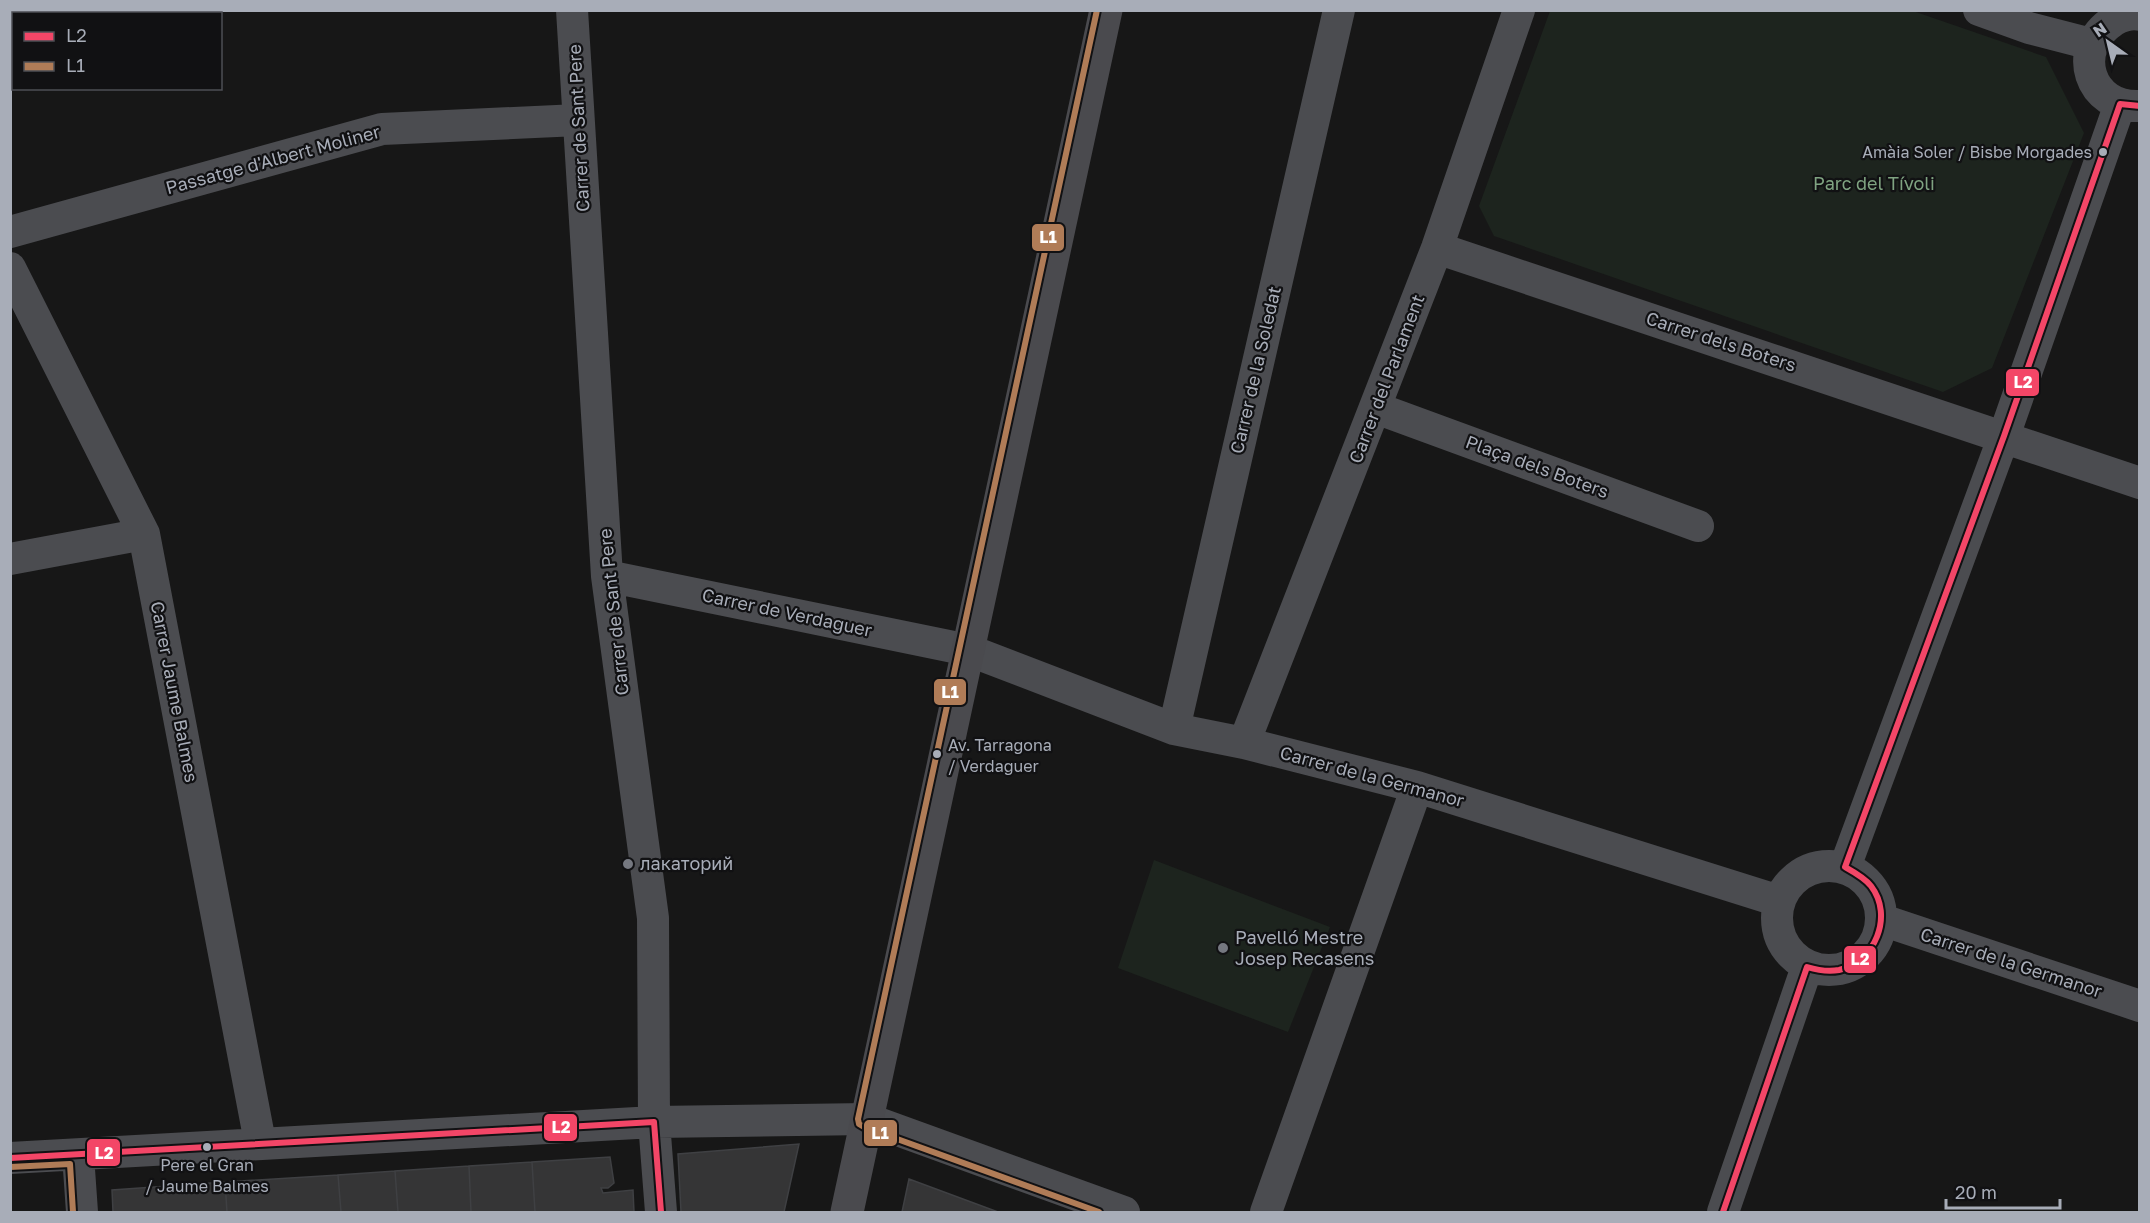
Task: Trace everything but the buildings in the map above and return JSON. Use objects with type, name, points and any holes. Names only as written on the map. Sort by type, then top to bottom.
[{"type":"street","name":"Carrer de Sant Pere","points":[[572,10],[607,576],[653,918],[654,1122],[661,1212]]},
{"type":"street","points":[[846,1212],[1106,10]]},
{"type":"street","name":"Carrer de la Soledat","points":[[1174,729],[1339,10]]},
{"type":"street","name":"Carrer del Parlament","points":[[1244,743],[1437,248],[1519,10]]},
{"type":"street","points":[[1979,10],[2029,28],[2091,44]]},
{"type":"street","points":[[1845,867],[2004,436],[2130,105],[2104,95],[2093,80],[2089,62],[2091,44],[2102,28],[2117,18],[2139,15]]},
{"type":"street","name":"Passatge d'Albert Moliner","points":[[10,232],[382,129],[578,120]]},
{"type":"street","name":"Carrer dels Boters","points":[[1437,248],[2139,483]]},
{"type":"street","name":"Carrer Jaume Balmes","points":[[10,268],[144,534],[260,1143]]},
{"type":"street","name":"Plaça dels Boters","points":[[1376,408],[1698,526]]},
{"type":"street","points":[[10,559],[144,534]]},
{"type":"street","name":"Carrer de Verdaguer","points":[[607,576],[968,650]]},
{"type":"street","name":"Carrer de la Germanor","points":[[968,650],[1174,729],[1244,743],[1417,787],[1779,901]]},
{"type":"street","points":[[1266,1212],[1417,787]]},
{"type":"street","points":[[1825,865],[1845,867],[1860,876],[1873,888],[1882,920],[1878,937],[1870,952],[1856,963],[1841,970],[1823,971],[1807,967],[1786,951],[1776,927],[1779,901],[1789,883],[1805,871],[1825,865]]},
{"type":"street","name":"Carrer de la Germanor","points":[[1882,920],[2139,1006]]},
{"type":"street","points":[[1723,1212],[1807,967]]},
{"type":"street","points":[[10,1158],[654,1122],[867,1119],[1124,1212]]},
{"type":"street","points":[[78,1155],[82,1212]]},
{"type":"green space","name":"Parc del Tívoli","points":[[1550,11],[1913,11],[2046,57],[2084,133],[1992,368],[1943,392],[1494,236],[1479,206]]},
{"type":"green space","name":"Pavelló Mestre Josep Recasens","points":[[1154,860],[1330,927],[1288,1032],[1118,968]]},
{"type":"transit line","name":"L1","points":[[1097,10],[858,1119],[859,1124],[864,1127],[1099,1212]]},
{"type":"transit line","name":"L2","points":[[1723,1212],[1807,967],[1831,971],[1852,965],[1871,948],[1877,936],[1881,911],[1878,898],[1866,880],[1845,867],[2004,436],[2120,104],[2140,106]]},
{"type":"transit line","name":"L2","points":[[10,1158],[654,1122],[661,1212]]},
{"type":"transit line","name":"L1","points":[[10,1167],[70,1164],[73,1212]]},
{"type":"place","name":"Amàia Soler / Bisbe Morgades","points":[[2103,152]]},
{"type":"place","name":"Av. Tarragona / Verdaguer","points":[[937,754]]},
{"type":"place","name":"лакаторий","points":[[628,864]]},
{"type":"place","name":"Pavelló Mestre Josep Recasens","points":[[1223,948]]},
{"type":"place","name":"Pere el Gran / Jaume Balmes","points":[[207,1147]]}]
